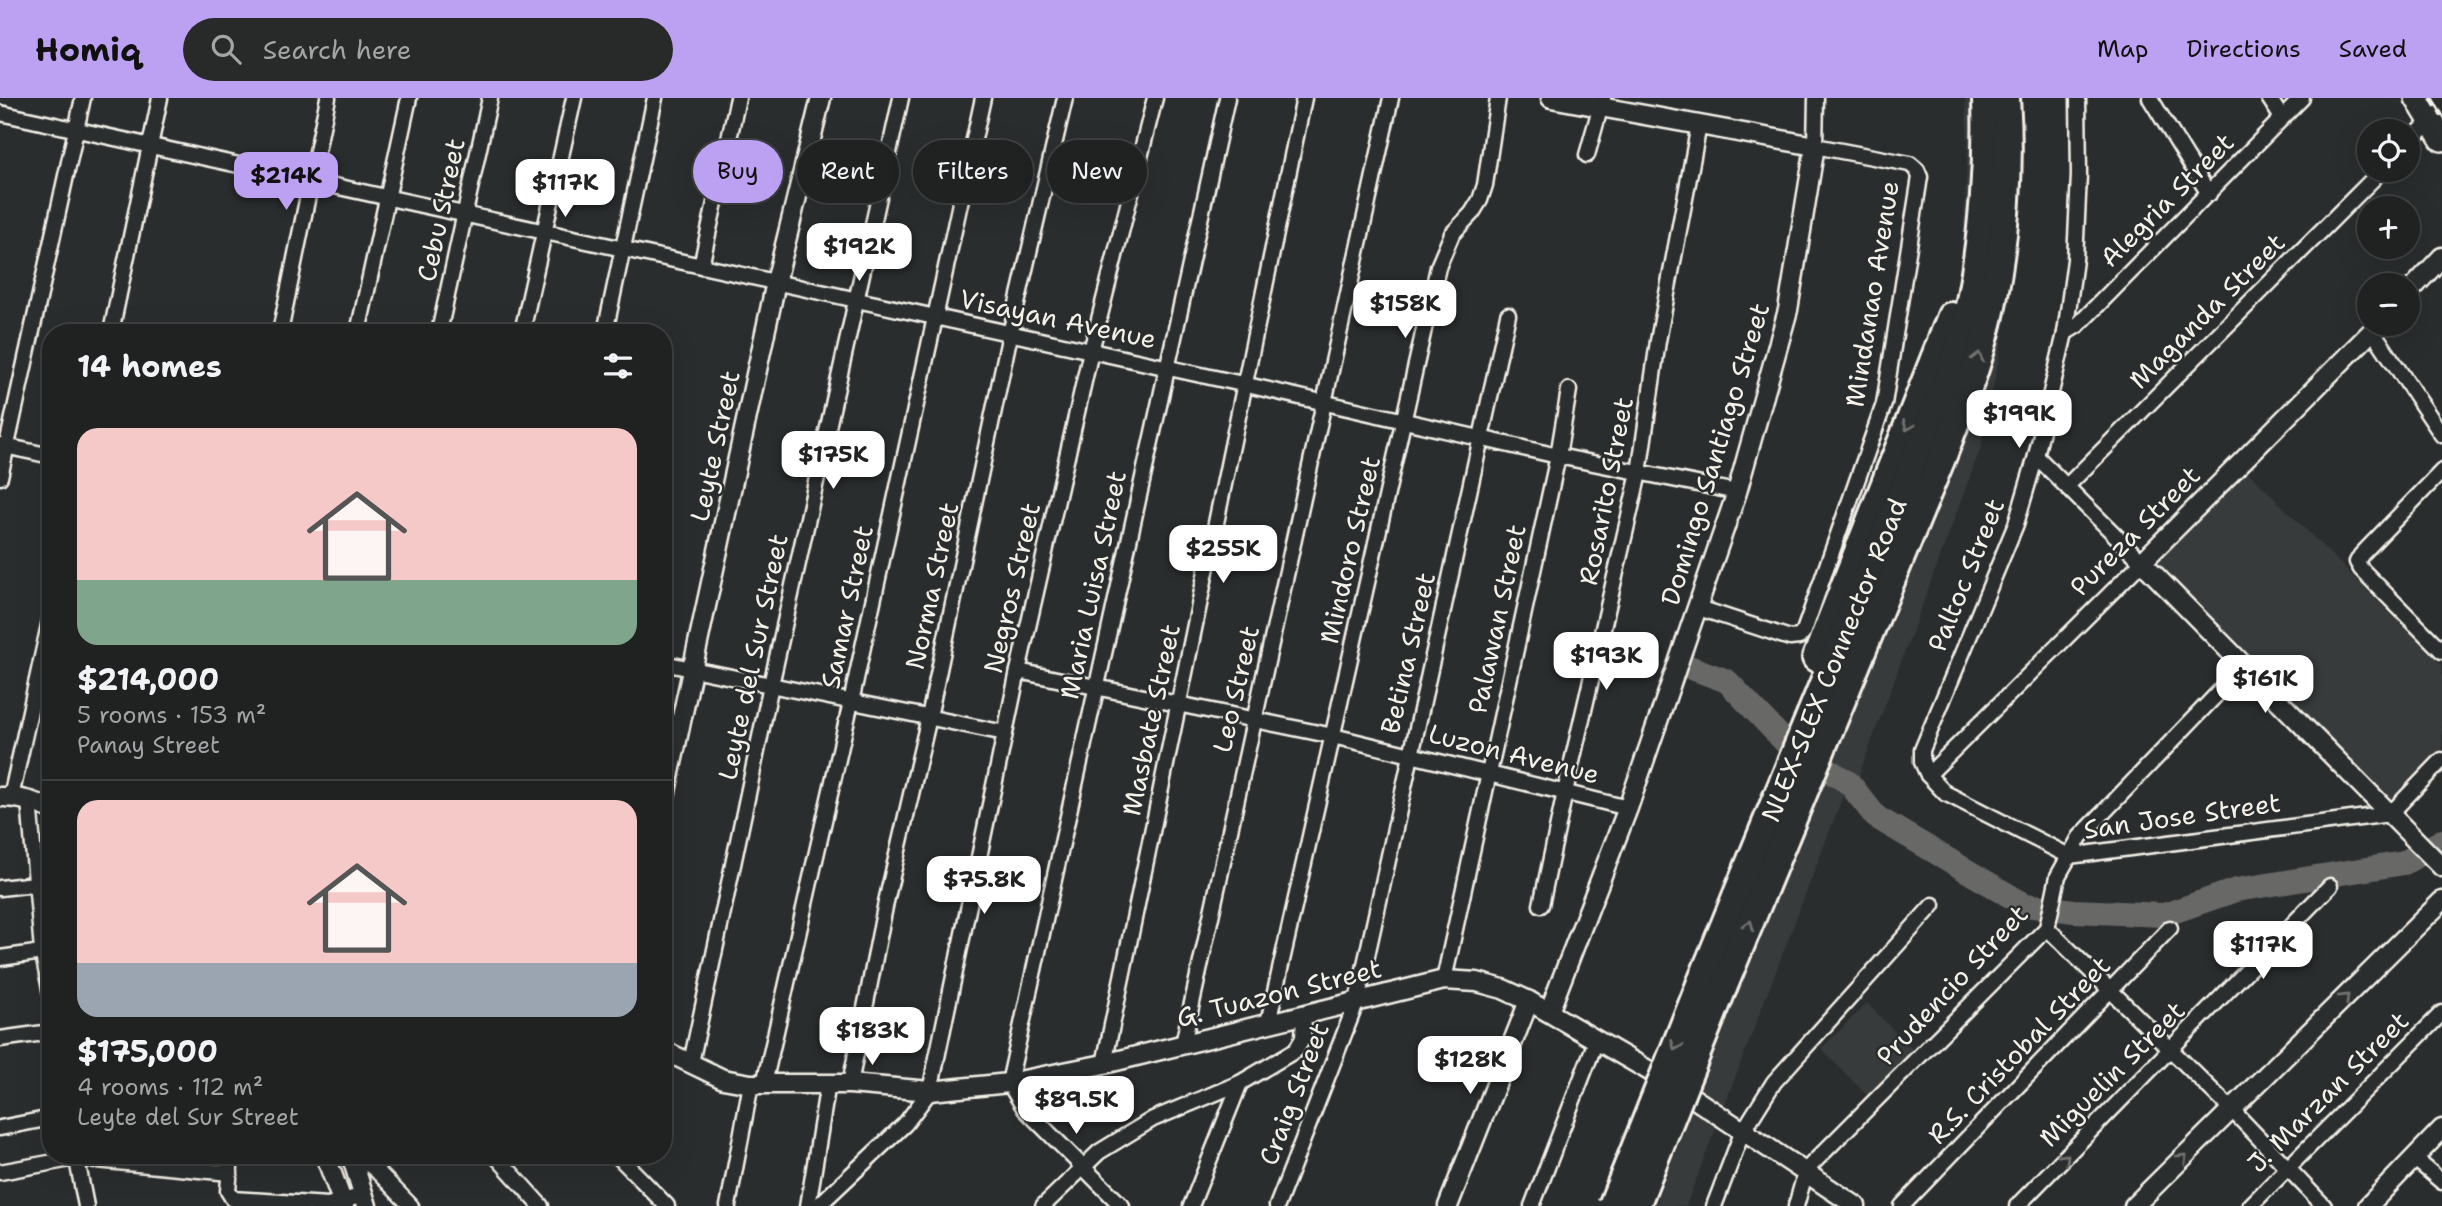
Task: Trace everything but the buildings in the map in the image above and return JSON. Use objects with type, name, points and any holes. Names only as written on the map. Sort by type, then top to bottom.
[{"type":"highway","points":[[1653,1206],[1712,985],[1741,845],[1957,300],[1971,236],[1978,167],[1978,98]]},
{"type":"highway","name":"NLEX-SLEX Connector Road","points":[[1636,1206],[1712,985],[1950,374],[1970,302],[1980,237],[1986,168],[1986,98]]},
{"type":"highway","name":"NLEX-SLEX Connector Road","points":[[1612,1206],[1712,985],[1944,453],[1972,380],[1992,306],[2001,239],[2007,170],[2006,98]]},
{"type":"highway","points":[[2007,170],[2015,98]]},
{"type":"main road","points":[[2417,98],[2436,130]]},
{"type":"street","points":[[0,477],[3,446],[83,98]]},
{"type":"street","points":[[113,324],[160,98]]},
{"type":"street","points":[[281,324],[328,98]]},
{"type":"street","points":[[360,324],[409,98]]},
{"type":"street","name":"Cebu Street","points":[[441,324],[490,98]]},
{"type":"street","points":[[524,324],[574,98]]},
{"type":"street","points":[[607,324],[655,98]]},
{"type":"street","points":[[701,266],[738,98]]},
{"type":"street","name":"Leyte Street","points":[[672,766],[776,282],[821,98]]},
{"type":"street","name":"Leyte del Sur Street","points":[[691,1063],[771,685],[901,98]]},
{"type":"street","name":"Samar Street","points":[[728,1206],[851,702],[983,98]]},
{"type":"street","name":"Norma Street","points":[[850,1084],[886,902],[929,717],[1010,334],[1065,98]]},
{"type":"street","name":"Negros Street","points":[[930,1091],[1018,671],[1091,351],[1155,98]]},
{"type":"street","name":"Maria Luisa Street","points":[[1009,1083],[1227,98]]},
{"type":"street","name":"Masbate Street","points":[[1104,1064],[1247,385],[1304,98]]},
{"type":"street","name":"Leo Street","points":[[1183,1044],[1391,98]]},
{"type":"street","name":"Mindoro Street","points":[[1268,1023],[1442,254],[1452,234],[1472,214],[1480,200],[1485,185],[1497,98]]},
{"type":"street","name":"Mindanao Avenue","points":[[1550,98],[1602,103],[1699,125],[1910,164],[1920,177],[1884,404],[1804,631],[1799,637],[1790,638],[1696,607]]},
{"type":"street","name":"Domingo Santiago Street","points":[[1549,1012],[1628,807],[1737,492],[1788,310],[1815,146],[1816,98]]},
{"type":"street","name":"Paltoc Street","points":[[1928,775],[1922,762],[1926,739],[2016,524],[2036,456],[2065,332],[2075,260],[2079,175],[2078,98]]},
{"type":"street","points":[[2150,98],[2209,194]]},
{"type":"street","points":[[2269,98],[2282,118]]},
{"type":"street","name":"Alegria Street","points":[[2065,332],[2073,329],[2302,98]]},
{"type":"street","points":[[1587,155],[1602,103]]},
{"type":"street","name":"Visayan Avenue","points":[[0,113],[1325,402],[1558,456],[1737,492]]},
{"type":"street","name":"Rosarito Street","points":[[1541,905],[1639,473],[1658,341],[1699,125]]},
{"type":"street","points":[[2420,137],[2436,130]]},
{"type":"street","name":"Maganda Street","points":[[2067,486],[2370,182]]},
{"type":"street","points":[[2420,280],[2442,257]]},
{"type":"street","name":"Betina Street","points":[[1357,1001],[1508,315]]},
{"type":"street","name":"Pureza Street","points":[[1928,775],[2367,336]]},
{"type":"street","points":[[2382,336],[2442,435]]},
{"type":"street","name":"Palawan Street","points":[[1444,980],[1558,456],[1569,390]]},
{"type":"street","points":[[3,446],[42,454]]},
{"type":"street","points":[[2036,456],[2437,863]]},
{"type":"street","points":[[2442,471],[2357,562],[2442,651]]},
{"type":"street","points":[[42,651],[5,797],[42,806]]},
{"type":"street","points":[[672,665],[1004,733]]},
{"type":"street","name":"Prudencio Street","points":[[1796,1206],[1805,1174],[1821,1155],[2048,924],[2058,876],[2080,837],[2244,666]]},
{"type":"street","name":"Luzon Avenue","points":[[1018,671],[1333,736],[1628,807]]},
{"type":"street","points":[[2390,814],[2442,760]]},
{"type":"street","name":"San Jose Street","points":[[1928,775],[1945,793],[2069,856],[2390,814]]},
{"type":"street","points":[[29,801],[42,924]]},
{"type":"street","points":[[0,888],[36,884]]},
{"type":"street","name":"Miguelin Street","points":[[2017,1206],[2330,886]]},
{"type":"street","points":[[2134,1206],[2233,1111],[2442,901]]},
{"type":"street","points":[[1714,1206],[1742,1133],[1774,1082],[1933,905]]},
{"type":"street","points":[[2048,924],[2324,1206]]},
{"type":"street","name":"R.S. Cristobal Street","points":[[1902,1206],[2170,928]]},
{"type":"street","points":[[0,958],[42,952]]},
{"type":"street","name":"G. Tuazon Street","points":[[672,1054],[723,1079],[758,1084],[828,1083],[930,1091],[1009,1083],[1104,1064],[1444,980],[1477,982],[1503,989],[1529,1001],[1671,1084],[1856,1206]]},
{"type":"street","name":"Craig Street","points":[[1277,1206],[1357,1001]]},
{"type":"street","points":[[1448,1206],[1529,1001]]},
{"type":"street","name":"J. Marzan Street","points":[[2250,1206],[2442,1013]]},
{"type":"street","points":[[1043,1206],[1099,1152],[1153,1119],[1240,1083],[1296,1050],[1303,1038],[1304,1014]]},
{"type":"street","points":[[0,1038],[42,1033]]},
{"type":"street","points":[[1532,1206],[1596,1041]]},
{"type":"street","points":[[808,1206],[828,1083]]},
{"type":"street","points":[[1009,1083],[1025,1110],[1122,1206]]},
{"type":"street","points":[[1191,1206],[1240,1083]]},
{"type":"street","points":[[1624,1206],[1671,1084]]},
{"type":"street","points":[[818,1206],[905,1124],[930,1091]]},
{"type":"street","points":[[0,1128],[42,1120]]},
{"type":"street","points":[[2368,1206],[2442,1129]]},
{"type":"street","points":[[2414,1158],[2442,1182]]},
{"type":"street","points":[[0,1172],[42,1163]]},
{"type":"street","points":[[78,1164],[86,1206]]},
{"type":"street","points":[[153,1164],[230,1172]]},
{"type":"street","points":[[231,1164],[229,1191],[233,1199],[328,1205],[365,1201],[354,1164]]},
{"type":"street","points":[[328,1164],[344,1204]]},
{"type":"street","points":[[368,1164],[411,1206]]},
{"type":"street","points":[[503,1164],[541,1206]]},
{"type":"street","points":[[626,1164],[667,1206]]},
{"type":"shaded area","points":[[1965,98],[2022,98],[2023,162],[2011,297],[1981,447],[1855,786],[1818,760],[1960,291],[1968,142]]},
{"type":"shaded area","points":[[2246,470],[2442,665],[2442,751],[2391,798],[2154,565]]},
{"type":"shaded area","points":[[1819,779],[1845,791],[1686,1206],[1655,1206]]},
{"type":"shaded area","points":[[1867,1003],[1914,1051],[1868,1096],[1821,1049]]},
{"type":"waterway","points":[[1689,667],[1727,681],[1788,745],[1849,783],[1876,817],[2025,905],[2074,911],[2164,915],[2236,890],[2404,863],[2442,841]]},
{"type":"railway","points":[[2431,98],[2442,116]]}]
